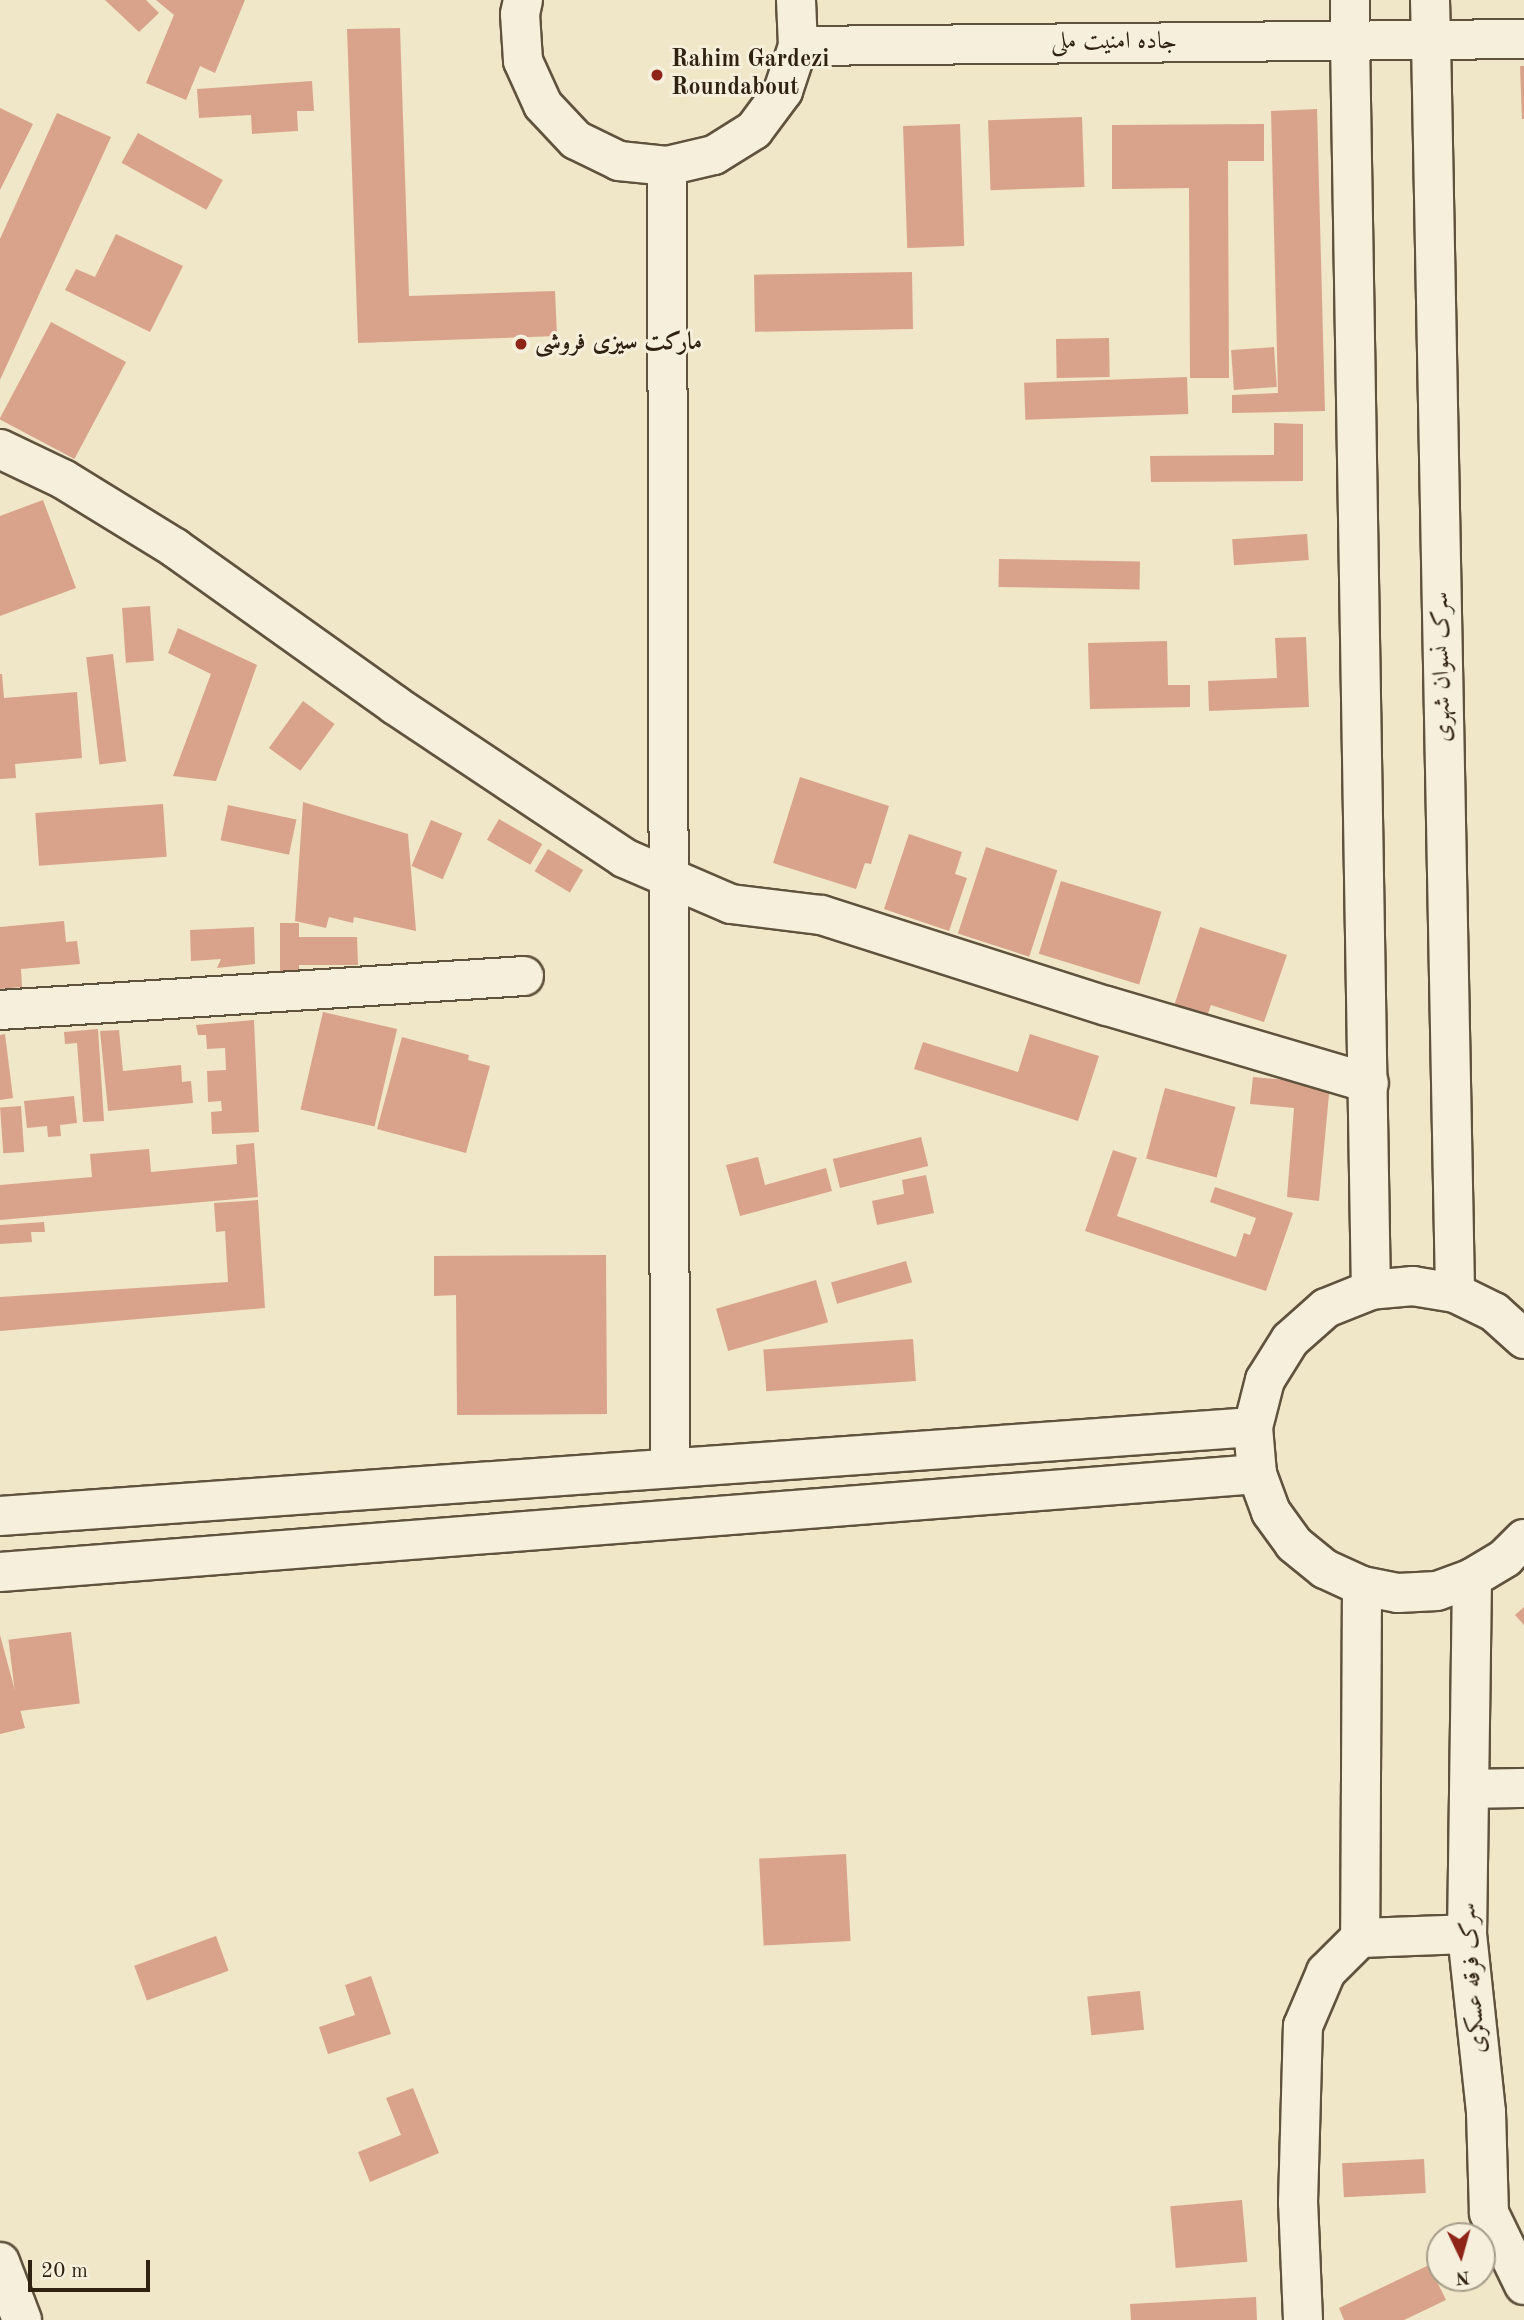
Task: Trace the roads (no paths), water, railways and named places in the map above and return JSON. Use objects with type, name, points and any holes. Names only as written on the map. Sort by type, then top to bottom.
[{"type":"street","points":[[523,0],[520,14],[523,61],[543,105],[576,140],[619,161],[667,166],[714,155],[754,130],[783,92],[798,46],[796,0]]},
{"type":"street","points":[[1350,0],[1371,1290]]},
{"type":"street","name":"سرک نسوان شهری","points":[[1430,0],[1455,1293]]},
{"type":"street","name":"جاده امنیت ملی","points":[[798,46],[1524,39]]},
{"type":"street","points":[[667,166],[670,1468]]},
{"type":"street","points":[[0,449],[63,479],[175,548],[395,705],[624,859],[732,904],[821,915],[1107,1006],[1369,1083]]},
{"type":"street","points":[[0,1010],[523,976]]},
{"type":"street","points":[[1524,1339],[1494,1312],[1455,1293],[1413,1286],[1371,1290],[1326,1308],[1290,1340],[1265,1380],[1253,1427],[1257,1474],[1271,1512],[1294,1544],[1325,1569],[1362,1586],[1398,1593],[1437,1591],[1472,1578],[1505,1559],[1524,1539]]},
{"type":"street","points":[[0,1516],[1253,1427]]},
{"type":"street","points":[[0,1572],[1257,1474]]},
{"type":"street","name":"سرک فرقه عسکری","points":[[1472,1578],[1467,1934],[1486,2112],[1489,2213],[1524,2285]]},
{"type":"street","points":[[1360,1938],[1362,1586]]},
{"type":"street","points":[[1470,1789],[1524,1788]]},
{"type":"street","points":[[1303,2320],[1298,2203],[1303,2026],[1326,1972],[1360,1938],[1467,1934]]},
{"type":"street","points":[[0,2262],[22,2320]]},
{"type":"place","name":"Rahim Gardezi Roundabout","points":[[657,75]]},
{"type":"place","name":"مارکت سیزی فروشی","points":[[521,344]]}]
